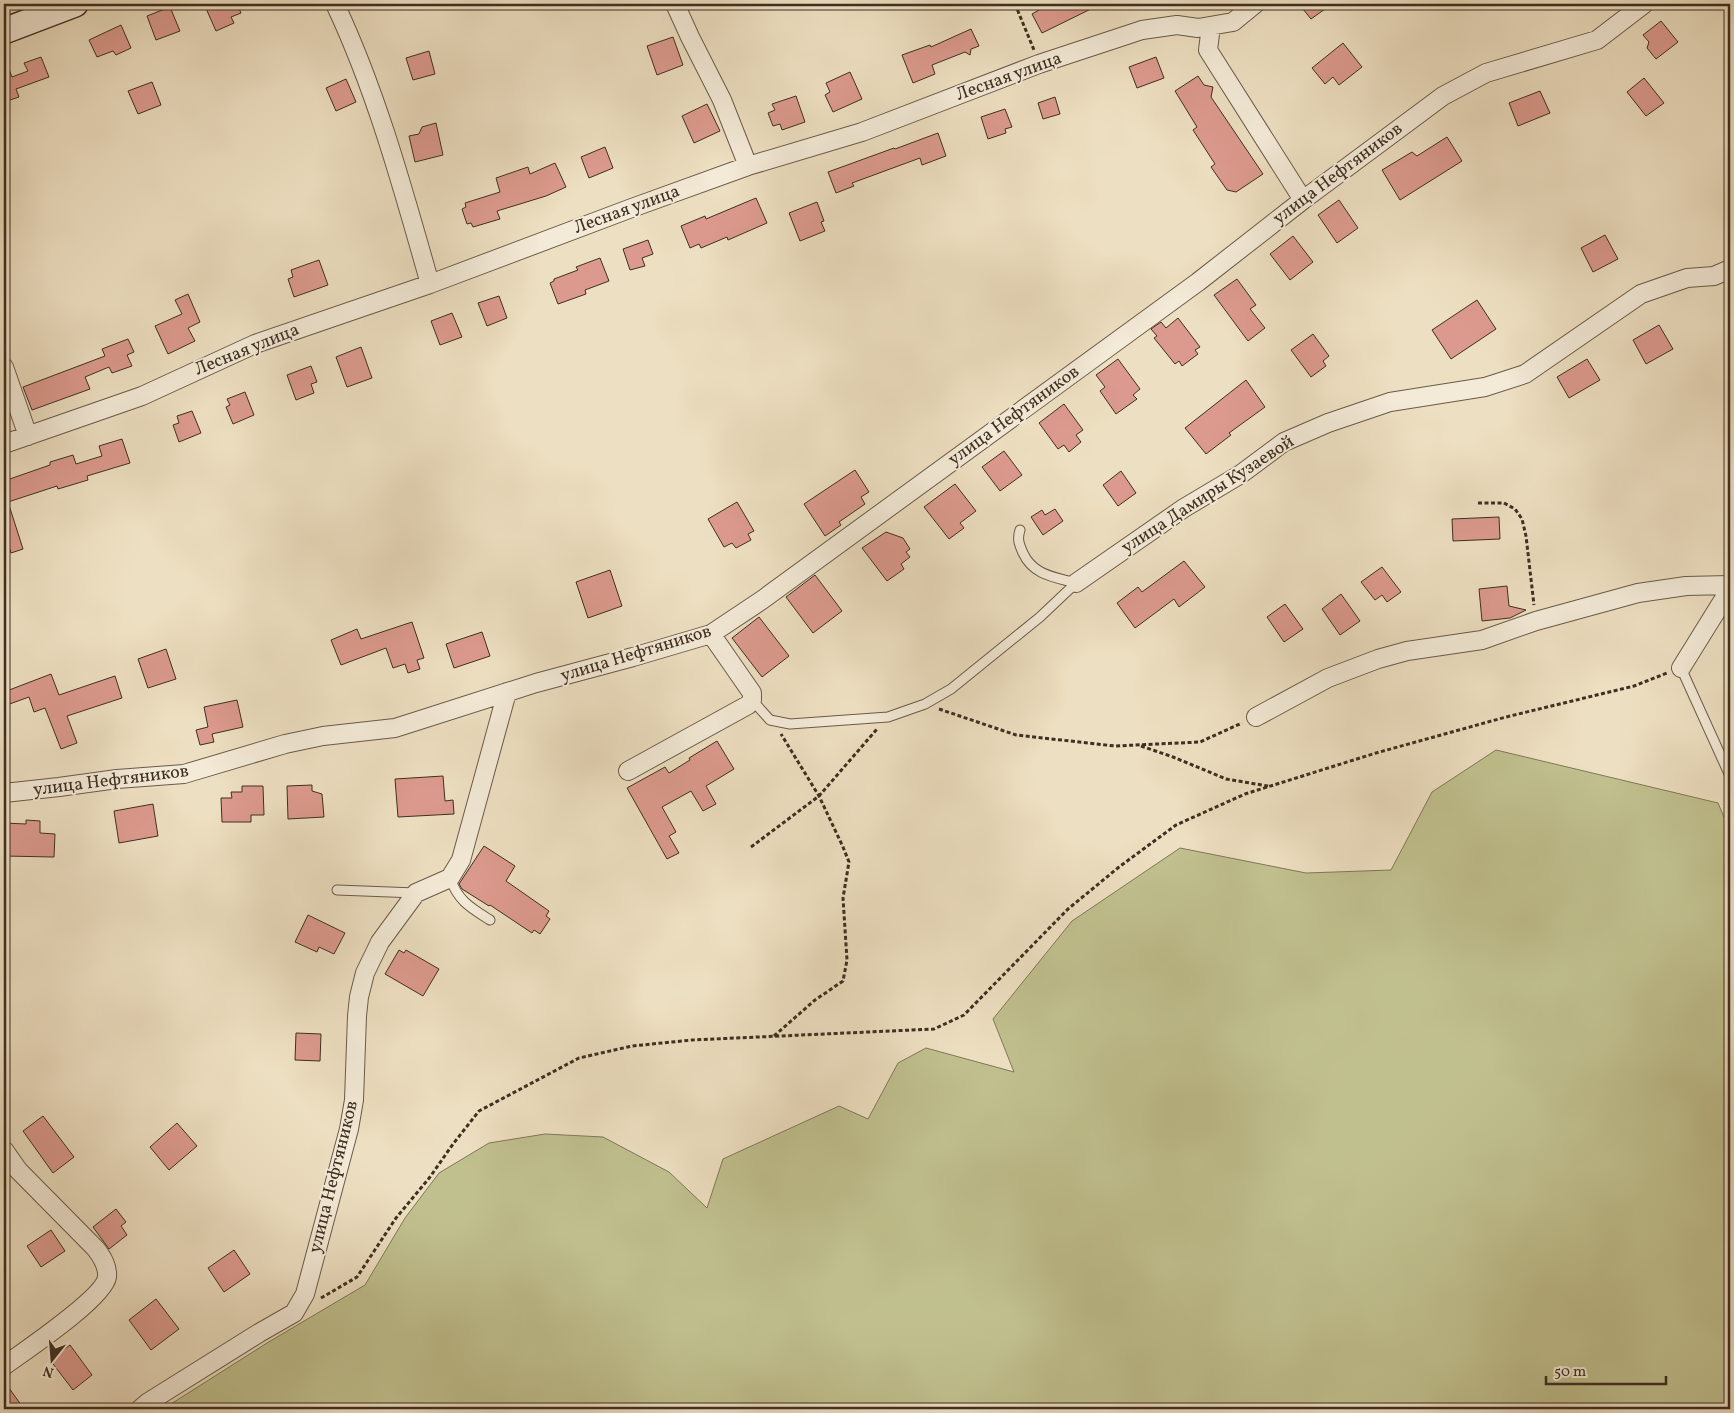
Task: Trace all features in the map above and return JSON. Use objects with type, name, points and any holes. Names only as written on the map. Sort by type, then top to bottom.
[{"type":"street","points":[[4,31],[75,4]]},
{"type":"street","points":[[335,4],[350,36],[397,171],[430,284]]},
{"type":"street","points":[[675,4],[722,100],[748,166]]},
{"type":"street","name":"Лесная улица","points":[[4,444],[142,396],[255,344],[430,284],[748,166],[862,132],[1039,64],[1142,30],[1177,25],[1198,28],[1233,22],[1255,4]]},
{"type":"street","name":"улица Нефтяников","points":[[4,793],[117,779],[184,774],[285,744],[322,736],[395,728],[507,692],[711,634],[762,600],[1151,317],[1303,200],[1443,96],[1486,73],[1596,40],[1644,4]]},
{"type":"street","points":[[1211,26],[1208,50],[1303,200]]},
{"type":"street","name":"улица Дамиры Кузаевой","points":[[1076,583],[1184,508],[1241,474],[1284,442],[1328,423],[1390,402],[1485,387],[1525,374],[1641,294],[1688,278],[1722,278],[1730,269]]},
{"type":"street","points":[[4,367],[28,436]]},
{"type":"street","points":[[1256,717],[1328,678],[1378,659],[1406,651],[1482,640],[1536,621],[1638,592],[1686,586],[1730,585]]},
{"type":"street","points":[[1681,668],[1730,589]]},
{"type":"street","points":[[628,771],[748,705],[752,700],[752,692],[711,634]]},
{"type":"street","points":[[450,878],[461,860],[507,692]]},
{"type":"street","name":"улица Нефтяников","points":[[294,1313],[305,1294],[349,1129],[354,1100],[359,997],[365,972],[380,942],[416,893],[450,878]]},
{"type":"street","points":[[4,1150],[18,1170],[96,1249],[106,1264],[107,1278],[96,1294],[62,1324],[4,1366]]},
{"type":"street","points":[[140,1409],[294,1313]]},
{"type":"lane","points":[[1020,530],[1018,536],[1019,545],[1025,558],[1034,569],[1044,574],[1076,583]]},
{"type":"lane","points":[[752,700],[770,720],[790,724],[888,717],[925,704],[951,689],[1040,617],[1076,583]]},
{"type":"lane","points":[[1681,668],[1730,776]]},
{"type":"lane","points":[[450,878],[454,892],[471,908],[490,920]]},
{"type":"lane","points":[[336,890],[416,893]]},
{"type":"path","points":[[1016,4],[1039,64]]},
{"type":"path","points":[[1478,503],[1504,504],[1515,509],[1522,519],[1526,536],[1536,621]]},
{"type":"path","points":[[294,1313],[357,1277],[396,1218],[430,1177],[478,1111],[579,1058],[632,1046],[692,1040],[934,1029],[964,1015],[1068,910],[1120,867],[1176,825],[1245,794],[1269,786],[1497,719],[1634,686],[1681,668]]},
{"type":"path","points":[[925,704],[1016,735],[1115,746],[1200,742],[1256,717]]},
{"type":"path","points":[[750,847],[819,796],[888,717]]},
{"type":"path","points":[[770,720],[786,739],[819,796],[849,862],[843,898],[847,960],[843,981],[815,1000],[774,1036]]},
{"type":"path","points":[[1138,745],[1226,779],[1269,786]]},
{"type":"green space","points":[[1496,750],[1718,803],[1730,831],[1730,1409],[163,1409],[267,1343],[365,1285],[405,1218],[439,1173],[489,1143],[545,1134],[603,1137],[669,1172],[707,1208],[723,1159],[839,1106],[868,1119],[898,1063],[926,1048],[1014,1072],[993,1019],[1072,921],[1180,848],[1306,873],[1391,870],[1432,792]]},
{"type":"building","points":[[204,4],[237,4],[241,13],[231,17],[234,23],[216,31]]},
{"type":"building","points":[[1036,4],[1101,4],[1042,33],[1032,14],[1039,10]]},
{"type":"building","points":[[1299,4],[1332,4],[1311,19]]},
{"type":"building","points":[[170,7],[180,31],[156,40],[147,16]]},
{"type":"building","points":[[1661,21],[1678,42],[1656,59],[1647,48],[1649,42],[1643,35]]},
{"type":"building","points":[[121,25],[131,48],[116,55],[113,51],[97,57],[89,40]]},
{"type":"building","points":[[971,29],[979,46],[971,49],[970,55],[965,52],[932,65],[935,74],[913,83],[902,55],[930,45],[931,47]]},
{"type":"building","points":[[673,37],[683,65],[657,75],[647,46]]},
{"type":"building","points":[[1343,43],[1362,67],[1339,85],[1333,77],[1325,84],[1312,68]]},
{"type":"building","points":[[429,51],[435,74],[413,80],[406,58]]},
{"type":"building","points":[[41,57],[49,77],[16,89],[19,97],[4,102],[4,60],[12,77],[28,71],[24,63]]},
{"type":"building","points":[[1156,57],[1164,78],[1137,88],[1129,67]]},
{"type":"building","points":[[850,72],[862,99],[833,112],[825,95],[830,92],[826,83]]},
{"type":"building","points":[[1198,76],[1204,85],[1213,87],[1211,97],[1263,174],[1236,192],[1227,190],[1211,167],[1215,164],[1193,130],[1197,127],[1175,91]]},
{"type":"building","points":[[1644,78],[1664,103],[1646,116],[1627,92]]},
{"type":"building","points":[[346,79],[356,102],[336,111],[326,88]]},
{"type":"building","points":[[152,82],[161,105],[138,114],[128,91]]},
{"type":"building","points":[[1540,91],[1550,113],[1518,126],[1509,103]]},
{"type":"building","points":[[796,96],[805,122],[782,130],[780,124],[773,126],[768,113],[775,110],[772,104]]},
{"type":"building","points":[[1055,97],[1060,114],[1043,119],[1038,103]]},
{"type":"building","points":[[707,104],[720,131],[694,143],[682,116]]},
{"type":"building","points":[[1005,109],[1012,127],[1005,129],[1006,133],[988,139],[981,117]]},
{"type":"building","points":[[436,123],[443,155],[415,162],[409,136],[419,134],[422,127]]},
{"type":"building","points":[[938,133],[946,156],[922,165],[920,158],[852,183],[854,186],[836,193],[828,172]]},
{"type":"building","points":[[1447,137],[1462,161],[1400,200],[1382,170],[1412,152],[1417,156]]},
{"type":"building","points":[[605,147],[613,168],[589,178],[581,157]]},
{"type":"building","points":[[555,163],[566,187],[546,196],[497,211],[500,219],[473,227],[471,223],[467,224],[462,209],[466,207],[465,203],[500,192],[496,178],[528,167],[530,174]]},
{"type":"building","points":[[756,198],[767,223],[728,240],[727,237],[701,248],[699,244],[690,248],[681,226],[705,216],[706,219]]},
{"type":"building","points":[[1339,200],[1358,228],[1337,243],[1318,215]]},
{"type":"building","points":[[817,202],[824,221],[821,222],[825,231],[800,241],[789,213]]},
{"type":"building","points":[[1605,235],[1618,259],[1593,272],[1581,248]]},
{"type":"building","points":[[1293,236],[1313,262],[1290,280],[1270,254]]},
{"type":"building","points":[[648,240],[653,254],[642,258],[645,266],[630,270],[623,249]]},
{"type":"building","points":[[600,258],[609,281],[585,290],[586,294],[558,304],[550,283],[554,279],[578,270],[576,267]]},
{"type":"building","points":[[319,260],[328,285],[294,297],[288,279],[293,277],[291,270]]},
{"type":"building","points":[[1237,279],[1256,305],[1250,309],[1265,328],[1248,341],[1214,295]]},
{"type":"building","points":[[188,294],[200,322],[188,328],[195,341],[168,354],[155,326],[182,314],[175,300]]},
{"type":"building","points":[[499,296],[507,318],[487,326],[478,303]]},
{"type":"building","points":[[1477,300],[1496,329],[1451,359],[1432,330]]},
{"type":"building","points":[[452,313],[462,337],[440,345],[431,321]]},
{"type":"building","points":[[1178,318],[1200,347],[1195,350],[1198,354],[1182,366],[1179,361],[1175,364],[1154,338],[1157,336],[1151,329],[1161,322],[1166,328]]},
{"type":"building","points":[[1659,325],[1673,349],[1646,364],[1633,340]]},
{"type":"building","points":[[1313,334],[1329,356],[1323,361],[1326,366],[1311,377],[1291,350]]},
{"type":"building","points":[[128,339],[134,352],[127,355],[132,366],[112,373],[109,367],[85,377],[90,389],[32,410],[23,387],[105,356],[102,349]]},
{"type":"building","points":[[361,347],[372,378],[347,387],[336,357]]},
{"type":"building","points":[[1118,359],[1140,389],[1133,395],[1137,399],[1116,414],[1100,391],[1105,387],[1096,375]]},
{"type":"building","points":[[1587,359],[1600,380],[1569,398],[1557,377]]},
{"type":"building","points":[[311,366],[317,382],[311,384],[314,393],[296,400],[287,375]]},
{"type":"building","points":[[1246,380],[1265,407],[1229,433],[1231,435],[1206,454],[1185,428]]},
{"type":"building","points":[[245,392],[254,415],[233,424],[226,407],[230,405],[227,399]]},
{"type":"building","points":[[1064,404],[1083,430],[1076,435],[1081,442],[1069,452],[1064,445],[1058,449],[1039,423]]},
{"type":"building","points":[[192,411],[201,433],[179,442],[173,425],[179,423],[177,416]]},
{"type":"building","points":[[122,439],[130,463],[87,476],[88,480],[58,489],[57,486],[8,502],[23,549],[11,553],[4,531],[4,481],[50,465],[50,462],[73,455],[76,464],[102,456],[99,446]]},
{"type":"building","points":[[1004,451],[1022,475],[1000,491],[982,467]]},
{"type":"building","points":[[855,470],[869,492],[861,497],[865,504],[839,522],[841,525],[825,536],[804,504]]},
{"type":"building","points":[[1121,471],[1136,493],[1118,506],[1103,485]]},
{"type":"building","points":[[955,484],[976,511],[960,523],[964,528],[949,539],[924,507]]},
{"type":"building","points":[[737,502],[754,531],[748,534],[751,540],[736,548],[732,543],[724,547],[708,519]]},
{"type":"building","points":[[1055,509],[1063,521],[1043,535],[1031,517],[1042,510],[1045,515]]},
{"type":"building","points":[[1499,517],[1500,539],[1453,541],[1452,519]]},
{"type":"building","points":[[886,532],[903,538],[910,549],[906,552],[910,557],[901,564],[904,569],[887,581],[862,548]]},
{"type":"building","points":[[1184,561],[1205,587],[1179,607],[1174,599],[1135,628],[1117,603],[1138,587],[1142,592]]},
{"type":"building","points":[[1382,567],[1401,592],[1387,602],[1382,595],[1375,600],[1361,582]]},
{"type":"building","points":[[610,570],[622,606],[588,618],[576,582]]},
{"type":"building","points":[[815,575],[842,611],[813,633],[786,597]]},
{"type":"building","points":[[1507,586],[1509,606],[1526,610],[1510,618],[1482,621],[1479,589]]},
{"type":"building","points":[[1341,594],[1360,621],[1340,635],[1322,609]]},
{"type":"building","points":[[1285,604],[1303,629],[1284,642],[1267,617]]},
{"type":"building","points":[[759,617],[789,656],[762,677],[732,638]]},
{"type":"building","points":[[412,622],[424,658],[417,660],[420,669],[408,673],[405,664],[393,668],[386,648],[341,665],[331,640],[357,629],[361,639]]},
{"type":"building","points":[[482,632],[490,656],[454,668],[446,644]]},
{"type":"building","points":[[166,649],[176,679],[148,688],[138,659]]},
{"type":"building","points":[[51,674],[59,695],[115,676],[122,698],[67,716],[77,743],[61,749],[45,708],[34,712],[29,697],[4,706],[4,692]]},
{"type":"building","points":[[237,700],[243,727],[212,734],[214,742],[200,745],[196,730],[208,727],[204,707]]},
{"type":"building","points":[[717,741],[734,769],[706,786],[716,804],[703,811],[691,791],[662,807],[676,832],[669,836],[679,853],[667,859],[627,788],[665,767],[669,773]]},
{"type":"building","points":[[443,776],[445,801],[453,800],[454,814],[398,817],[395,779]]},
{"type":"building","points":[[312,785],[312,791],[322,794],[324,817],[288,819],[287,786]]},
{"type":"building","points":[[242,786],[263,786],[264,815],[251,815],[251,822],[222,822],[221,798],[232,798],[231,792],[242,792]]},
{"type":"building","points":[[153,804],[158,836],[119,843],[114,811]]},
{"type":"building","points":[[26,820],[40,821],[40,833],[55,834],[54,857],[4,856],[4,823],[26,824]]},
{"type":"building","points":[[484,846],[515,866],[506,881],[549,911],[546,916],[550,919],[540,934],[534,930],[532,933],[462,889],[459,884]]},
{"type":"building","points":[[308,915],[345,933],[334,954],[319,947],[317,952],[295,942]]},
{"type":"building","points":[[399,950],[404,953],[406,950],[439,969],[423,996],[385,974]]},
{"type":"building","points":[[296,1033],[321,1034],[320,1061],[295,1060]]},
{"type":"building","points":[[43,1116],[74,1157],[53,1173],[23,1131]]},
{"type":"building","points":[[177,1123],[197,1146],[169,1170],[150,1147]]},
{"type":"building","points":[[116,1209],[126,1222],[121,1226],[127,1235],[109,1249],[93,1227]]},
{"type":"building","points":[[51,1230],[65,1251],[41,1267],[27,1246]]},
{"type":"building","points":[[234,1250],[250,1274],[224,1292],[208,1268]]},
{"type":"building","points":[[156,1299],[179,1329],[151,1350],[129,1320]]},
{"type":"building","points":[[70,1345],[92,1375],[73,1390],[50,1360]]},
{"type":"building","points":[[4,1381],[24,1409],[4,1409]]}]
